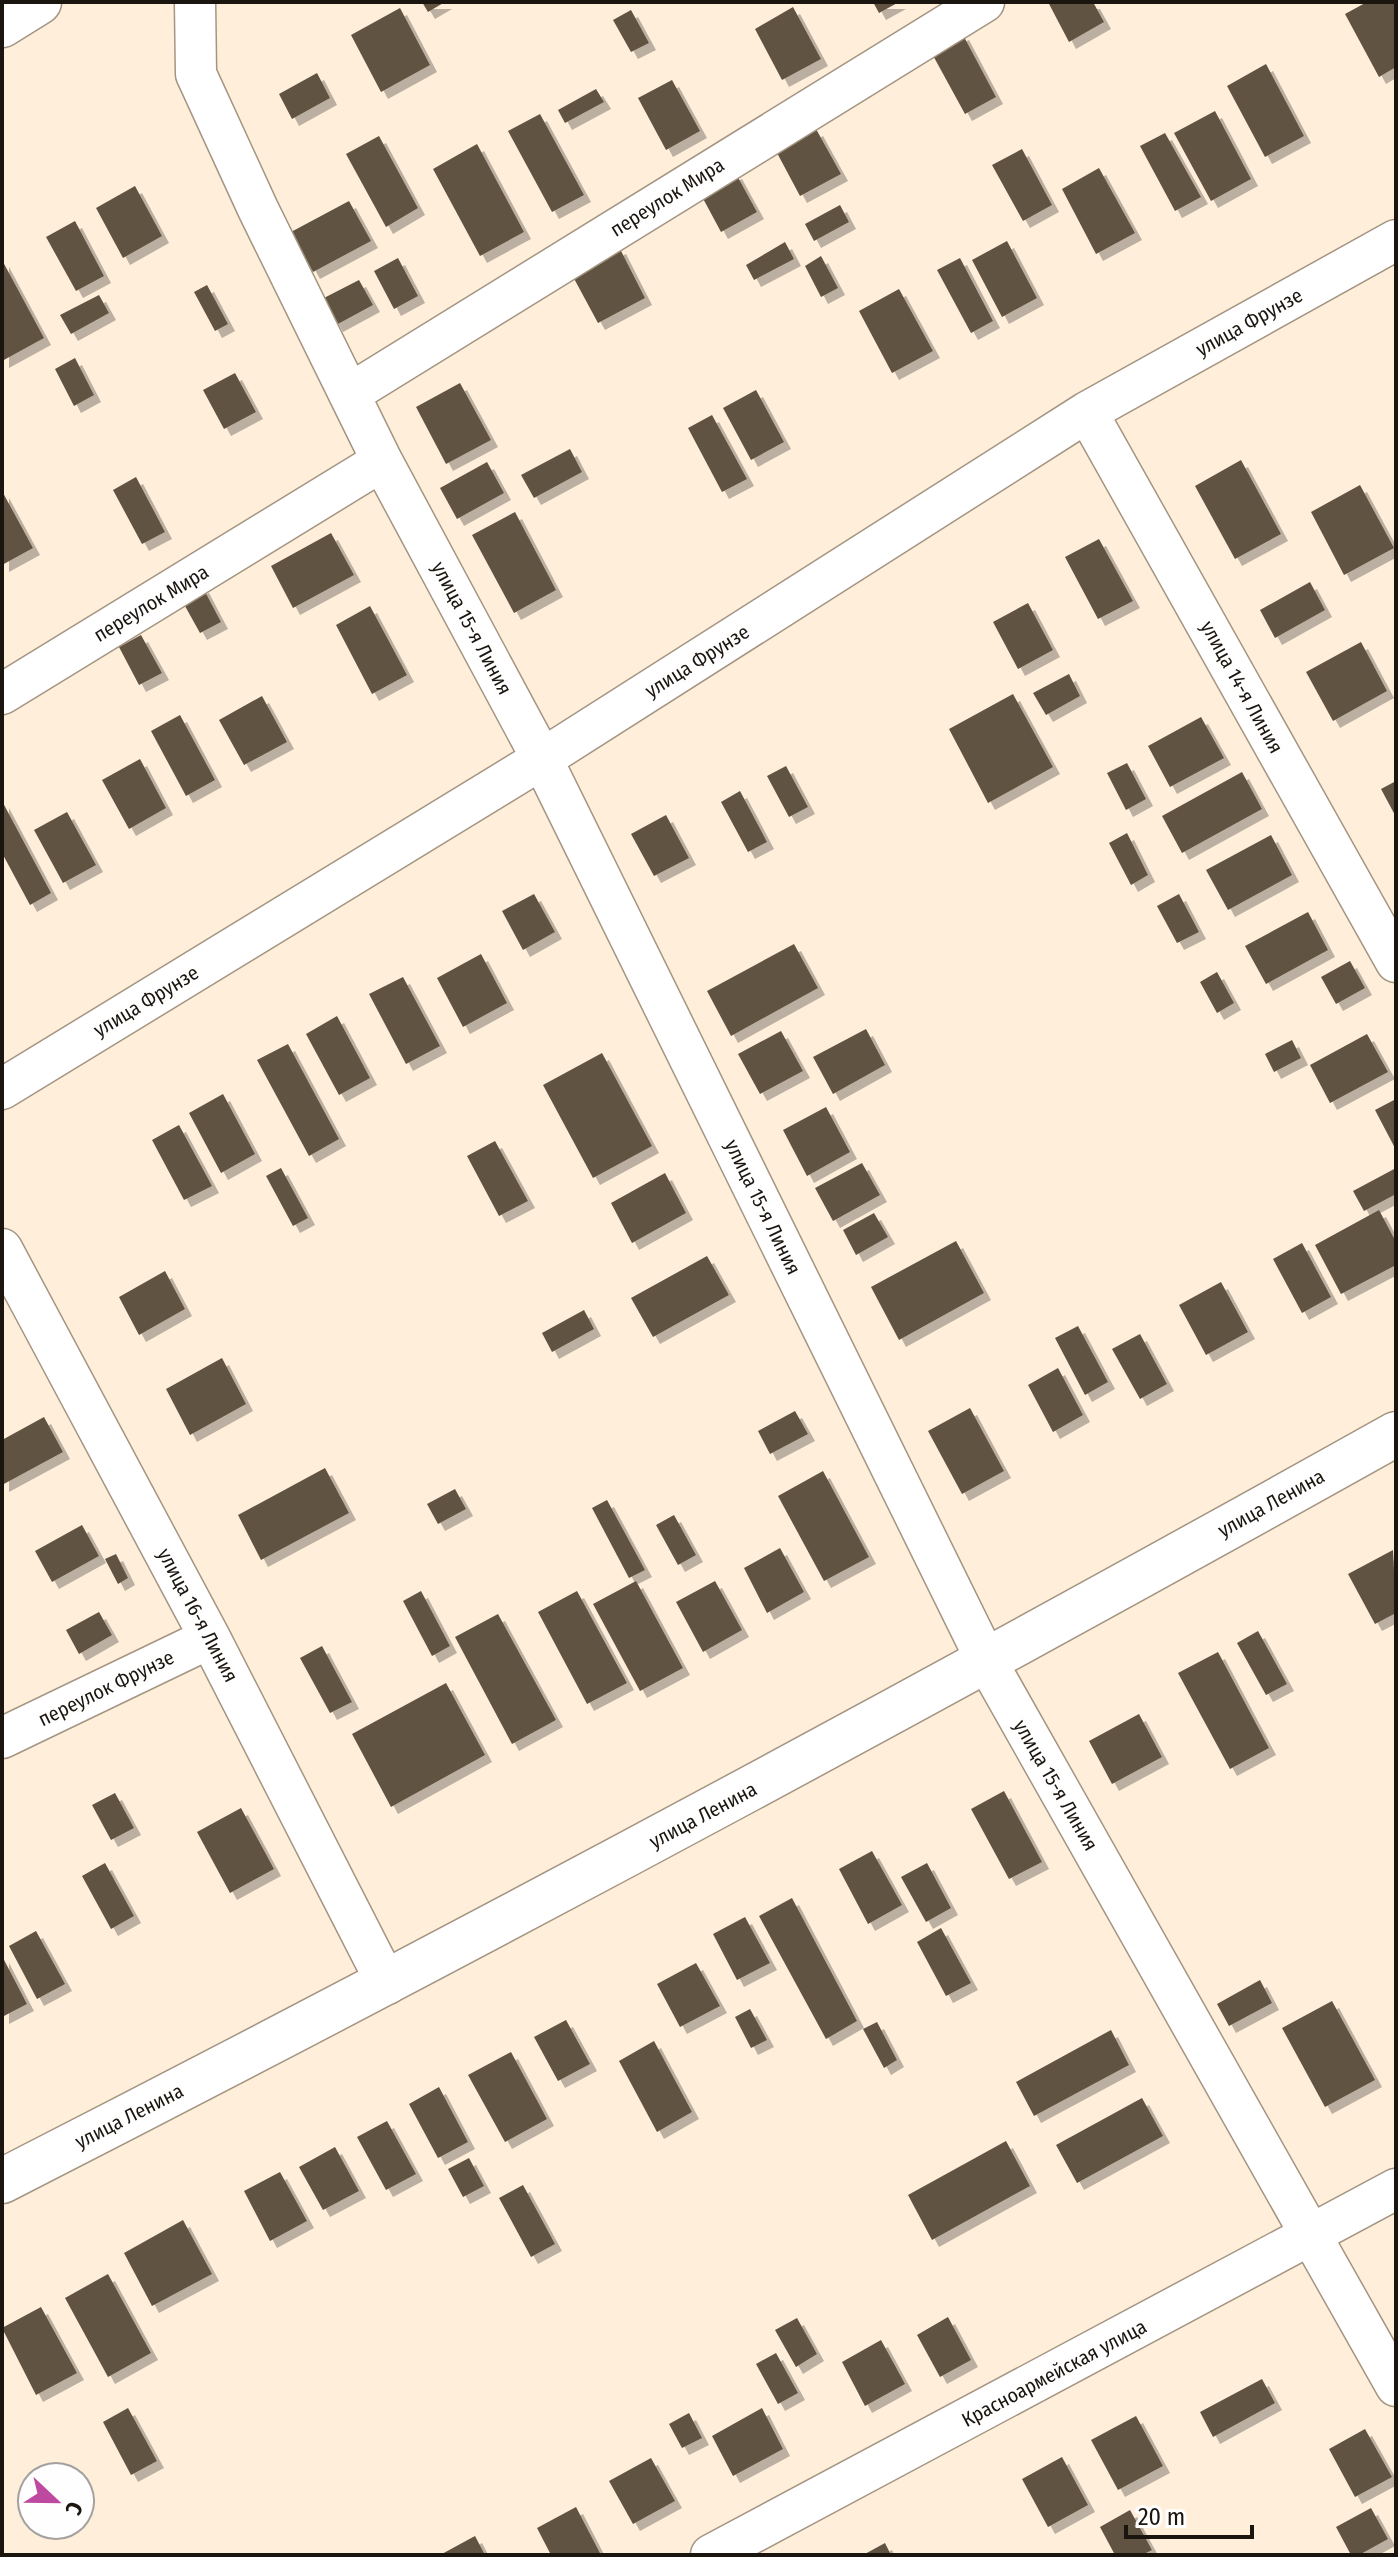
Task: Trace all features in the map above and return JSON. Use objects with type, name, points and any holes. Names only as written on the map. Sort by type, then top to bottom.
[{"type":"main road","points":[[2,25],[39,2]]},
{"type":"main road","name":"улица Ленина","points":[[2,2181],[387,1984],[987,1662],[1396,1434]]},
{"type":"street","name":"улица 15-я Линия","points":[[195,2],[196,74],[258,209],[382,461],[542,759],[987,1662],[1396,2386]]},
{"type":"street","name":"переулок Мира","points":[[351,393],[984,2]]},
{"type":"street","name":"улица Фрунзе","points":[[2,1089],[542,759],[1087,412],[1396,240]]},
{"type":"street","name":"улица 14-я Линия","points":[[1087,412],[1396,962]]},
{"type":"street","name":"переулок Мира","points":[[2,694],[382,461]]},
{"type":"street","name":"улица 16-я Линия","points":[[2,1249],[210,1638],[387,1984]]},
{"type":"street","name":"переулок Фрунзе","points":[[2,1738],[210,1638]]},
{"type":"street","name":"Красноармейская улица","points":[[711,2555],[1396,2189]]},
{"type":"building","points":[[422,2],[445,2],[428,12]]},
{"type":"building","points":[[873,2],[899,2],[879,13]]},
{"type":"building","points":[[1048,2],[1093,2],[1104,22],[1069,42]]},
{"type":"building","points":[[1367,2],[1396,2],[1396,67],[1379,77],[1345,14]]},
{"type":"building","points":[[793,7],[821,59],[782,80],[755,29]]},
{"type":"building","points":[[400,8],[430,65],[381,92],[351,35]]},
{"type":"building","points":[[631,10],[649,43],[631,52],[613,20]]},
{"type":"building","points":[[962,33],[996,97],[965,114],[930,50]]},
{"type":"building","points":[[1266,64],[1304,136],[1265,157],[1227,86]]},
{"type":"building","points":[[317,73],[330,98],[292,119],[279,94]]},
{"type":"building","points":[[672,80],[700,131],[666,150],[638,98]]},
{"type":"building","points":[[596,89],[604,102],[565,123],[558,110]]},
{"type":"building","points":[[1215,111],[1251,179],[1211,201],[1174,133]]},
{"type":"building","points":[[540,114],[584,195],[552,212],[508,131]]},
{"type":"building","points":[[816,129],[841,174],[800,196],[776,151]]},
{"type":"building","points":[[1165,133],[1201,197],[1175,211],[1140,146]]},
{"type":"building","points":[[379,136],[418,208],[386,227],[346,154]]},
{"type":"building","points":[[477,144],[524,232],[480,256],[433,169]]},
{"type":"building","points":[[1022,149],[1052,205],[1023,221],[992,165]]},
{"type":"building","points":[[1099,168],[1135,233],[1096,254],[1062,189]]},
{"type":"building","points":[[735,172],[757,212],[721,232],[699,191]]},
{"type":"building","points":[[135,186],[162,236],[123,258],[96,208]]},
{"type":"building","points":[[349,201],[371,241],[313,272],[291,232]]},
{"type":"building","points":[[840,205],[849,222],[814,241],[805,224]]},
{"type":"building","points":[[75,221],[104,276],[76,291],[46,237]]},
{"type":"building","points":[[1007,241],[1037,298],[1002,317],[972,260]]},
{"type":"building","points":[[785,242],[794,259],[754,280],[746,265]]},
{"type":"building","points":[[619,247],[645,298],[598,323],[571,273]]},
{"type":"building","points":[[821,256],[838,288],[821,297],[805,266]]},
{"type":"building","points":[[398,258],[418,296],[394,309],[374,271]]},
{"type":"building","points":[[960,258],[993,321],[971,333],[937,270]]},
{"type":"building","points":[[2,260],[44,338],[2,361]]},
{"type":"building","points":[[359,280],[373,305],[336,325],[322,299]]},
{"type":"building","points":[[207,285],[228,324],[215,331],[194,292]]},
{"type":"building","points":[[899,289],[933,351],[892,373],[859,311]]},
{"type":"building","points":[[99,295],[109,313],[71,334],[60,315]]},
{"type":"building","points":[[75,358],[94,395],[74,406],[55,369]]},
{"type":"building","points":[[235,373],[256,412],[224,429],[203,390]]},
{"type":"building","points":[[460,383],[491,440],[446,464],[416,407]]},
{"type":"building","points":[[756,390],[784,442],[751,460],[723,408]]},
{"type":"building","points":[[712,415],[747,479],[722,492],[688,428]]},
{"type":"building","points":[[570,449],[582,472],[534,498],[521,475]]},
{"type":"building","points":[[1241,460],[1281,534],[1235,559],[1195,486]]},
{"type":"building","points":[[487,462],[504,493],[457,519],[440,488]]},
{"type":"building","points":[[136,477],[165,532],[142,544],[113,490]]},
{"type":"building","points":[[1360,485],[1394,548],[1344,575],[1311,512]]},
{"type":"building","points":[[2,491],[33,548],[2,565]]},
{"type":"building","points":[[515,512],[556,590],[514,613],[472,535]]},
{"type":"building","points":[[331,533],[354,575],[293,608],[271,566]]},
{"type":"building","points":[[1099,539],[1133,601],[1098,619],[1065,557]]},
{"type":"building","points":[[1310,582],[1325,610],[1275,638],[1260,610]]},
{"type":"building","points":[[202,586],[221,622],[200,633],[180,597]]},
{"type":"building","points":[[1028,603],[1053,650],[1018,669],[993,622]]},
{"type":"building","points":[[370,606],[407,675],[372,694],[336,625]]},
{"type":"building","points":[[141,635],[162,673],[139,685],[119,647]]},
{"type":"building","points":[[1361,642],[1387,691],[1333,721],[1306,672]]},
{"type":"building","points":[[1069,674],[1080,696],[1046,715],[1033,693]]},
{"type":"building","points":[[1013,694],[1053,767],[988,803],[949,729]]},
{"type":"building","points":[[262,696],[287,742],[244,765],[219,720]]},
{"type":"building","points":[[180,715],[215,780],[186,796],[151,731]]},
{"type":"building","points":[[1201,717],[1224,758],[1170,787],[1148,746]]},
{"type":"building","points":[[140,759],[166,808],[129,829],[102,780]]},
{"type":"building","points":[[1127,763],[1146,799],[1126,810],[1107,773]]},
{"type":"building","points":[[786,766],[808,807],[789,817],[767,776]]},
{"type":"building","points":[[1242,772],[1262,809],[1182,853],[1162,816]]},
{"type":"building","points":[[1396,781],[1396,817],[1381,789]]},
{"type":"building","points":[[740,791],[767,842],[748,852],[721,802]]},
{"type":"building","points":[[2,801],[51,893],[30,905],[2,853]]},
{"type":"building","points":[[67,812],[96,865],[63,883],[34,830]]},
{"type":"building","points":[[666,815],[689,858],[654,876],[631,834]]},
{"type":"building","points":[[1127,833],[1148,875],[1131,885],[1109,843]]},
{"type":"building","points":[[1271,835],[1292,875],[1228,910],[1206,870]]},
{"type":"building","points":[[534,894],[555,932],[523,950],[502,911]]},
{"type":"building","points":[[1179,894],[1199,932],[1177,943],[1157,906]]},
{"type":"building","points":[[1308,912],[1328,950],[1266,984],[1245,946]]},
{"type":"building","points":[[794,944],[818,988],[731,1036],[707,991]]},
{"type":"building","points":[[481,954],[507,1003],[463,1027],[437,978]]},
{"type":"building","points":[[1350,961],[1365,988],[1336,1004],[1321,977]]},
{"type":"building","points":[[1217,972],[1234,1003],[1217,1013],[1200,982]]},
{"type":"building","points":[[403,977],[440,1046],[406,1064],[369,994]]},
{"type":"building","points":[[337,1016],[370,1078],[339,1095],[306,1034]]},
{"type":"building","points":[[866,1029],[885,1065],[833,1094],[813,1057]]},
{"type":"building","points":[[781,1031],[803,1071],[760,1094],[738,1054]]},
{"type":"building","points":[[1367,1034],[1388,1072],[1330,1103],[1310,1065]]},
{"type":"building","points":[[1292,1040],[1301,1058],[1274,1072],[1265,1054]]},
{"type":"building","points":[[288,1044],[339,1139],[309,1156],[257,1060]]},
{"type":"building","points":[[602,1053],[652,1146],[593,1178],[543,1085]]},
{"type":"building","points":[[223,1094],[255,1154],[221,1173],[189,1113]]},
{"type":"building","points":[[1394,1100],[1396,1104],[1396,1150],[1375,1110]]},
{"type":"building","points":[[826,1107],[850,1152],[807,1176],[783,1130]]},
{"type":"building","points":[[179,1125],[212,1186],[184,1200],[152,1140]]},
{"type":"building","points":[[495,1141],[528,1201],[499,1216],[467,1156]]},
{"type":"building","points":[[862,1163],[880,1195],[833,1221],[815,1188]]},
{"type":"building","points":[[281,1168],[308,1218],[293,1226],[266,1176]]},
{"type":"building","points":[[1396,1168],[1396,1194],[1364,1211],[1353,1191]]},
{"type":"building","points":[[665,1173],[686,1213],[632,1243],[611,1203]]},
{"type":"building","points":[[1379,1210],[1396,1242],[1396,1265],[1341,1294],[1315,1245]]},
{"type":"building","points":[[874,1213],[888,1237],[856,1255],[843,1230]]},
{"type":"building","points":[[956,1241],[984,1293],[899,1340],[871,1287]]},
{"type":"building","points":[[1302,1243],[1331,1297],[1302,1313],[1273,1259]]},
{"type":"building","points":[[707,1256],[729,1295],[653,1337],[631,1298]]},
{"type":"building","points":[[165,1271],[185,1309],[139,1335],[119,1297]]},
{"type":"building","points":[[1221,1282],[1248,1332],[1206,1355],[1179,1305]]},
{"type":"building","points":[[584,1310],[594,1329],[552,1352],[542,1333]]},
{"type":"building","points":[[1078,1326],[1108,1382],[1085,1395],[1055,1338]]},
{"type":"building","points":[[1140,1334],[1167,1384],[1140,1399],[1112,1349]]},
{"type":"building","points":[[222,1358],[246,1404],[190,1435],[166,1389]]},
{"type":"building","points":[[1058,1368],[1083,1415],[1053,1432],[1028,1385]]},
{"type":"building","points":[[970,1408],[1004,1471],[962,1494],[928,1431]]},
{"type":"building","points":[[795,1411],[808,1434],[770,1454],[758,1431]]},
{"type":"building","points":[[44,1417],[63,1452],[2,1485],[2,1440]]},
{"type":"building","points":[[325,1468],[349,1513],[261,1560],[238,1515]]},
{"type":"building","points":[[823,1471],[869,1557],[824,1581],[778,1496]]},
{"type":"building","points":[[455,1489],[466,1509],[438,1524],[427,1504]]},
{"type":"building","points":[[607,1500],[645,1570],[629,1578],[592,1508]]},
{"type":"building","points":[[674,1515],[696,1555],[678,1565],[656,1525]]},
{"type":"building","points":[[82,1525],[99,1556],[52,1582],[35,1551]]},
{"type":"building","points":[[780,1548],[804,1592],[767,1613],[744,1568]]},
{"type":"building","points":[[1393,1550],[1396,1613],[1375,1624],[1348,1574]]},
{"type":"building","points":[[116,1554],[128,1578],[118,1584],[105,1559]]},
{"type":"building","points":[[636,1581],[683,1668],[640,1691],[593,1604]]},
{"type":"building","points":[[715,1581],[742,1630],[703,1652],[676,1602]]},
{"type":"building","points":[[421,1591],[450,1646],[432,1656],[403,1601]]},
{"type":"building","points":[[577,1591],[627,1683],[587,1704],[538,1612]]},
{"type":"building","points":[[99,1612],[112,1635],[79,1654],[66,1630]]},
{"type":"building","points":[[498,1614],[556,1720],[512,1744],[455,1637]]},
{"type":"building","points":[[1258,1631],[1287,1684],[1266,1695],[1237,1643]]},
{"type":"building","points":[[322,1646],[352,1702],[330,1713],[300,1658]]},
{"type":"building","points":[[1218,1652],[1269,1748],[1230,1769],[1178,1673]]},
{"type":"building","points":[[446,1683],[485,1755],[391,1807],[352,1734]]},
{"type":"building","points":[[1139,1714],[1162,1757],[1112,1784],[1089,1741]]},
{"type":"building","points":[[1004,1791],[1042,1862],[1009,1879],[971,1809]]},
{"type":"building","points":[[115,1793],[134,1828],[111,1840],[92,1805]]},
{"type":"building","points":[[241,1808],[274,1869],[230,1893],[197,1832]]},
{"type":"building","points":[[872,1851],[902,1905],[868,1924],[839,1869]]},
{"type":"building","points":[[105,1863],[134,1916],[111,1929],[82,1876]]},
{"type":"building","points":[[927,1863],[951,1908],[926,1922],[901,1877]]},
{"type":"building","points":[[792,1898],[857,2021],[826,2039],[759,1916]]},
{"type":"building","points":[[745,1917],[770,1963],[737,1980],[713,1934]]},
{"type":"building","points":[[941,1928],[971,1983],[946,1996],[917,1942]]},
{"type":"building","points":[[36,1931],[65,1984],[37,1999],[9,1946]]},
{"type":"building","points":[[2,1956],[27,2004],[2,2017]]},
{"type":"building","points":[[696,1963],[720,2006],[680,2027],[657,1984]]},
{"type":"building","points":[[1260,1980],[1272,2003],[1229,2026],[1217,2004]]},
{"type":"building","points":[[1332,2001],[1375,2080],[1325,2107],[1282,2028]]},
{"type":"building","points":[[750,2009],[767,2040],[751,2048],[735,2017]]},
{"type":"building","points":[[566,2020],[590,2064],[558,2081],[534,2037]]},
{"type":"building","points":[[877,2022],[897,2060],[884,2068],[863,2029]]},
{"type":"building","points":[[1111,2030],[1129,2065],[1034,2116],[1016,2082]]},
{"type":"building","points":[[654,2041],[692,2112],[657,2132],[619,2061]]},
{"type":"building","points":[[511,2052],[547,2119],[505,2142],[468,2075]]},
{"type":"building","points":[[439,2087],[468,2142],[438,2158],[409,2104]]},
{"type":"building","points":[[1142,2098],[1163,2136],[1077,2183],[1056,2145]]},
{"type":"building","points":[[387,2121],[416,2174],[386,2190],[357,2137]]},
{"type":"building","points":[[1006,2141],[1030,2186],[932,2240],[908,2195]]},
{"type":"building","points":[[335,2147],[359,2191],[323,2210],[299,2167]]},
{"type":"building","points":[[469,2158],[484,2186],[463,2197],[448,2169]]},
{"type":"building","points":[[280,2172],[307,2221],[270,2241],[244,2191]]},
{"type":"building","points":[[523,2185],[555,2244],[531,2257],[499,2198]]},
{"type":"building","points":[[183,2220],[212,2274],[152,2306],[124,2253]]},
{"type":"building","points":[[108,2274],[151,2353],[108,2377],[65,2298]]},
{"type":"building","points":[[41,2307],[77,2373],[36,2395],[2,2328]]},
{"type":"building","points":[[948,2317],[971,2360],[940,2377],[917,2335]]},
{"type":"building","points":[[797,2318],[817,2354],[796,2367],[775,2330]]},
{"type":"building","points":[[881,2340],[905,2384],[865,2406],[842,2362]]},
{"type":"building","points":[[776,2353],[798,2393],[778,2404],[756,2364]]},
{"type":"building","points":[[1262,2379],[1275,2403],[1213,2437],[1200,2412]]},
{"type":"building","points":[[128,2408],[157,2461],[131,2475],[103,2422]]},
{"type":"building","points":[[762,2408],[783,2449],[733,2476],[712,2436]]},
{"type":"building","points":[[689,2413],[702,2438],[682,2448],[669,2424]]},
{"type":"building","points":[[1136,2416],[1163,2466],[1118,2490],[1091,2440]]},
{"type":"building","points":[[1365,2429],[1392,2477],[1355,2497],[1329,2449]]},
{"type":"building","points":[[1062,2457],[1088,2505],[1048,2527],[1022,2479]]},
{"type":"building","points":[[651,2458],[675,2501],[633,2524],[609,2481]]},
{"type":"building","points":[[576,2507],[601,2555],[551,2555],[537,2528]]},
{"type":"building","points":[[1371,2508],[1388,2539],[1359,2555],[1351,2555],[1336,2527]]},
{"type":"building","points":[[1130,2510],[1152,2550],[1142,2555],[1115,2555],[1100,2527]]},
{"type":"building","points":[[475,2536],[485,2555],[440,2555]]},
{"type":"building","points":[[885,2543],[891,2555],[863,2555]]}]
